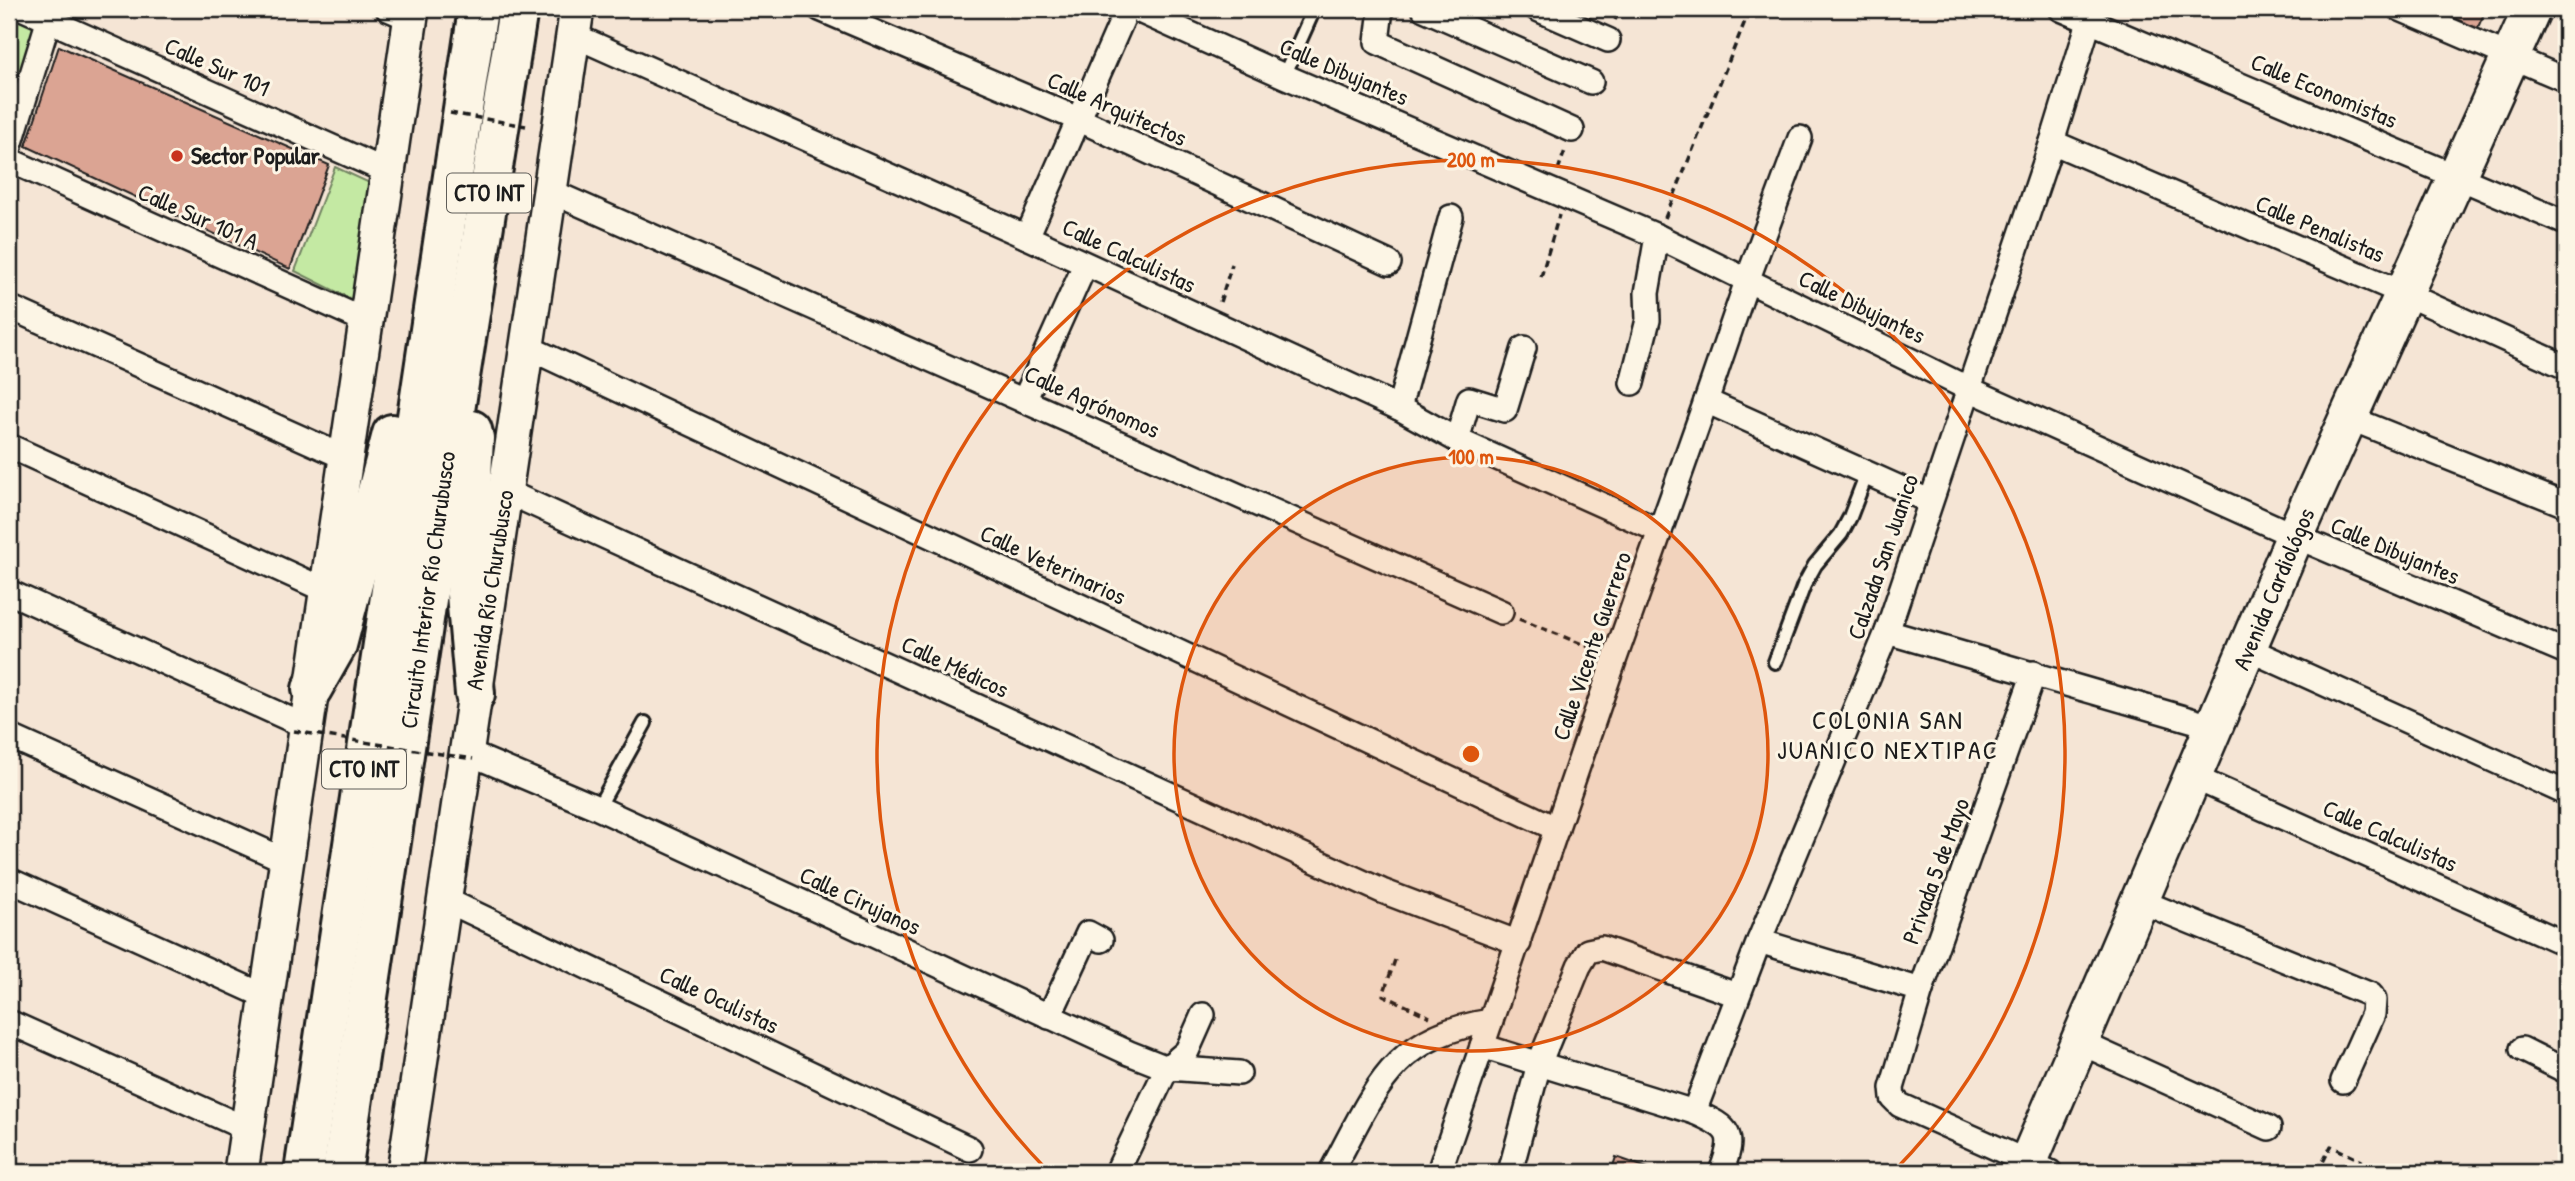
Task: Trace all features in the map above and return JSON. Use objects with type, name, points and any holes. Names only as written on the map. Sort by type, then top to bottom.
[{"type":"highway","name":"Circuito Interior Río Churubusco","points":[[304,1172],[478,9]]},
{"type":"highway","name":"Circuito Interior Río Churubusco","points":[[342,1172],[460,377],[518,9]]},
{"type":"highway","points":[[312,689],[337,645],[396,418],[423,366]]},
{"type":"highway","points":[[460,377],[474,438],[466,594],[475,694]]},
{"type":"main road","name":"Avenida Cardiológos","points":[[2034,1169],[2079,1042],[2295,536],[2532,9]]},
{"type":"main road","name":"CTO INT","points":[[241,1172],[287,860],[300,729],[312,689],[388,173],[404,12]]},
{"type":"main road","name":"Avenida Río Churubusco","points":[[409,1170],[444,899],[470,755],[475,694],[575,22]]},
{"type":"street","name":"Calle Sur 101","points":[[24,9],[50,14],[388,173]]},
{"type":"street","name":"Calle Arquitectos","points":[[820,9],[1078,119],[1389,263]]},
{"type":"street","points":[[1027,237],[1127,9]]},
{"type":"street","name":"Calle Dibujantes","points":[[1135,9],[1657,236],[1969,389],[2295,536],[2566,652]]},
{"type":"street","points":[[1381,9],[1377,42],[1572,131]]},
{"type":"street","points":[[1424,9],[1591,82]]},
{"type":"street","points":[[1537,9],[1608,40]]},
{"type":"street","name":"Calle Economistas","points":[[2061,9],[2091,15],[2566,223]]},
{"type":"street","points":[[2400,9],[2566,80]]},
{"type":"street","points":[[9,149],[50,14]]},
{"type":"street","name":"Calzada San Juanico","points":[[1694,1112],[1737,995],[1887,632],[2052,142],[2091,15]]},
{"type":"street","name":"Calle Calculistas","points":[[575,22],[1085,265],[1398,408],[1457,440],[1660,531]]},
{"type":"street","name":"Calle Vicente Guerrero","points":[[1439,1172],[1746,281],[1800,138]]},
{"type":"street","name":"Calle Penalistas","points":[[2052,142],[2403,293],[2566,367]]},
{"type":"street","name":"Calle Sur 101 A","points":[[9,160],[366,321]]},
{"type":"street","name":"Calle Agrónomos","points":[[550,191],[1500,612]]},
{"type":"street","points":[[1398,408],[1451,217]]},
{"type":"street","points":[[1632,383],[1648,320],[1647,293],[1657,236]]},
{"type":"street","points":[[1024,401],[1085,265]]},
{"type":"street","points":[[9,307],[346,458]]},
{"type":"street","name":"Calle Veterinarios","points":[[527,347],[1557,830]]},
{"type":"street","points":[[1457,440],[1469,399],[1505,410],[1524,348]]},
{"type":"street","points":[[1706,401],[1929,501]]},
{"type":"street","points":[[2347,417],[2566,505]]},
{"type":"street","points":[[9,446],[327,591]]},
{"type":"street","name":"Calle Médicos","points":[[505,491],[1382,891],[1519,943]]},
{"type":"street","points":[[9,592],[300,729]]},
{"type":"street","points":[[1887,632],[2215,727]]},
{"type":"street","points":[[2248,649],[2566,793]]},
{"type":"street","name":"Privada 5 de Mayo","points":[[2034,673],[1921,990],[1892,1088],[1893,1098],[1900,1105],[2034,1169]]},
{"type":"street","points":[[9,736],[287,860]]},
{"type":"street","name":"Calle Cirujanos","points":[[470,755],[598,808],[1049,1017],[1167,1068],[1239,1073]]},
{"type":"street","name":"Calle Calculistas","points":[[2193,777],[2566,944]]},
{"type":"street","points":[[9,880],[267,997]]},
{"type":"street","name":"Calle Oculistas","points":[[444,899],[970,1149]]},
{"type":"street","points":[[2140,901],[2371,995],[2374,1000],[2373,1014],[2343,1081]]},
{"type":"street","points":[[1049,1017],[1088,933],[1101,940]]},
{"type":"street","points":[[1759,941],[1921,990]]},
{"type":"street","points":[[1510,1172],[1539,1065],[1579,966],[1588,951],[1602,948],[1737,995]]},
{"type":"street","points":[[1117,1172],[1167,1068],[1187,1051],[1203,1015]]},
{"type":"street","points":[[1331,1172],[1384,1076],[1401,1058],[1441,1033],[1467,1024],[1491,1021]]},
{"type":"street","points":[[9,1023],[247,1129]]},
{"type":"street","points":[[2079,1042],[2269,1128]]},
{"type":"street","points":[[1482,1046],[1694,1112],[1716,1122],[1731,1140],[1728,1170]]},
{"type":"street","points":[[2522,1049],[2566,1071]]},
{"type":"lane","points":[[1284,76],[1314,9]]},
{"type":"lane","points":[[1776,662],[1804,585],[1815,565],[1846,525],[1867,473]]},
{"type":"lane","points":[[598,808],[645,723]]},
{"type":"path","points":[[1657,236],[1750,9]]},
{"type":"path","points":[[450,113],[526,125]]},
{"type":"path","points":[[1541,277],[1558,218]]},
{"type":"path","points":[[1212,324],[1232,264]]},
{"type":"path","points":[[1500,612],[1615,658]]},
{"type":"path","points":[[300,729],[470,755]]},
{"type":"path","points":[[1395,960],[1383,995],[1433,1019],[1424,1043]]},
{"type":"path","points":[[2318,1172],[2331,1146],[2362,1161]]},
{"type":"green space","points":[[9,15],[36,27],[9,105]]},
{"type":"green space","points":[[335,167],[372,184],[355,301],[295,271]]},
{"type":"building","points":[[2424,9],[2486,9],[2476,32]]},
{"type":"building","name":"Sector Popular","points":[[59,46],[329,165],[290,269],[26,146]]},
{"type":"building","points":[[1616,1157],[1659,1172],[1611,1172]]},
{"type":"place","name":"Sector Popular","points":[[177,156]]},
{"type":"district","name":"COLONIA SAN JUANICO NEXTIPAC","points":[[1888,735]]}]
